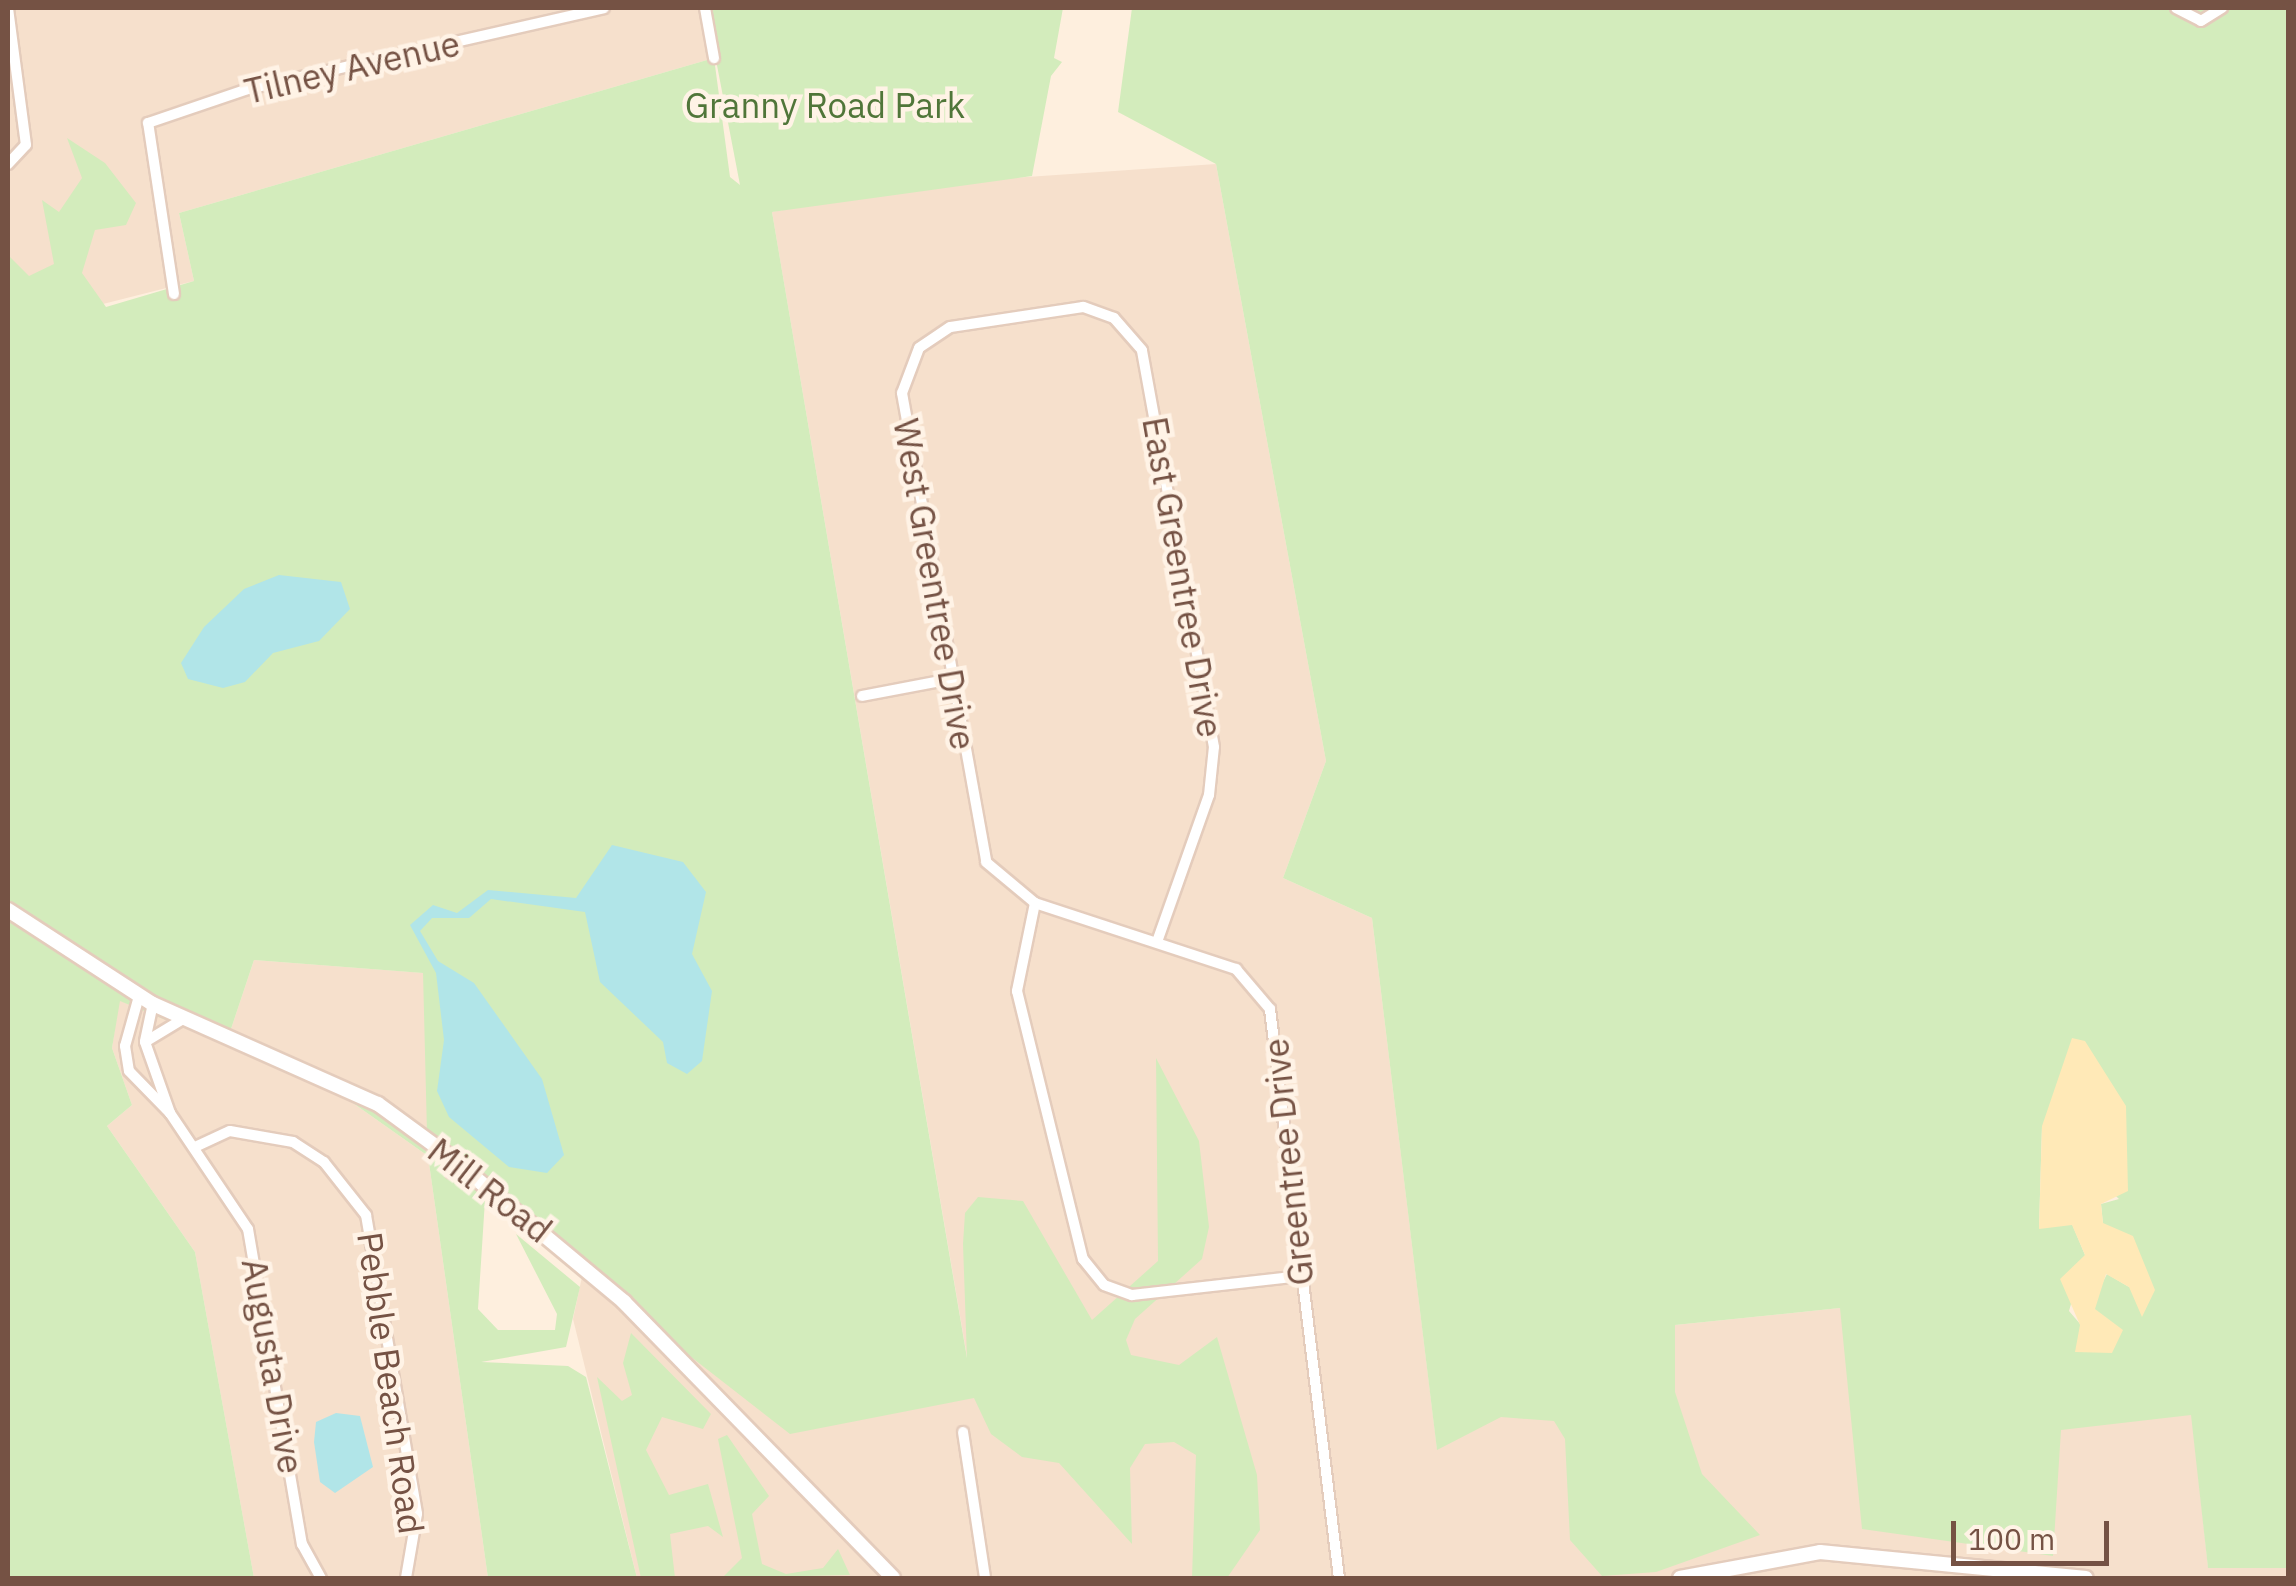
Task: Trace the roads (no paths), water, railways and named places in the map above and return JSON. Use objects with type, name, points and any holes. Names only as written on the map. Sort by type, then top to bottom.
[{"type":"main road","name":"Mill Road","points":[[8,910],[183,1019],[340,1083],[449,1156],[624,1302],[893,1578]]},
{"type":"main road","points":[[1680,1578],[1820,1552],[2086,1578]]},
{"type":"street","points":[[8,8],[26,121],[24,154],[8,164]]},
{"type":"street","name":"Tilney Avenue","points":[[174,294],[148,122],[218,100],[553,13],[604,8]]},
{"type":"street","points":[[705,8],[714,58]]},
{"type":"street","points":[[2176,8],[2201,21],[2222,8]]},
{"type":"street","name":"East Greentree Drive","points":[[1016,316],[1098,310],[1124,326],[1145,361],[1214,747],[1209,795],[1158,939]]},
{"type":"street","name":"West Greentree Drive","points":[[1016,316],[936,333],[919,348],[902,394],[986,862],[1035,903]]},
{"type":"street","points":[[862,696],[951,679]]},
{"type":"street","points":[[1035,903],[1017,992],[1082,1259],[1104,1286],[1132,1295],[1301,1276]]},
{"type":"street","name":"Greentree Drive","points":[[1035,903],[1158,939],[1236,969],[1270,1009],[1339,1578]]},
{"type":"street","points":[[145,1042],[146,999]]},
{"type":"street","name":"Augusta Drive","points":[[146,999],[125,1046],[129,1072],[170,1113],[195,1147],[252,1243],[302,1544],[321,1578]]},
{"type":"street","points":[[145,1042],[183,1019]]},
{"type":"street","name":"Augusta Drive","points":[[145,1042],[170,1113]]},
{"type":"street","name":"Pebble Beach Road","points":[[195,1147],[230,1131],[294,1142],[324,1162],[366,1215],[417,1514],[406,1578]]},
{"type":"street","points":[[449,1156],[450,1173]]},
{"type":"street","points":[[963,1432],[985,1578]]},
{"type":"water","points":[[279,575],[341,582],[350,609],[319,641],[273,653],[245,682],[223,688],[188,679],[181,663],[204,627],[244,589]]},
{"type":"water","points":[[612,845],[683,862],[706,892],[692,954],[712,991],[702,1061],[687,1074],[667,1063],[663,1042],[600,982],[585,912],[491,899],[469,918],[432,918],[420,931],[438,961],[474,983],[542,1079],[564,1155],[547,1173],[509,1167],[449,1117],[437,1091],[444,1040],[436,973],[410,925],[433,905],[457,913],[488,890],[576,898]]},
{"type":"water","points":[[336,1413],[360,1416],[373,1467],[335,1493],[320,1482],[314,1442],[316,1422]]},
{"type":"park label","name":"Granny Road Park","points":[[825,105]]}]
